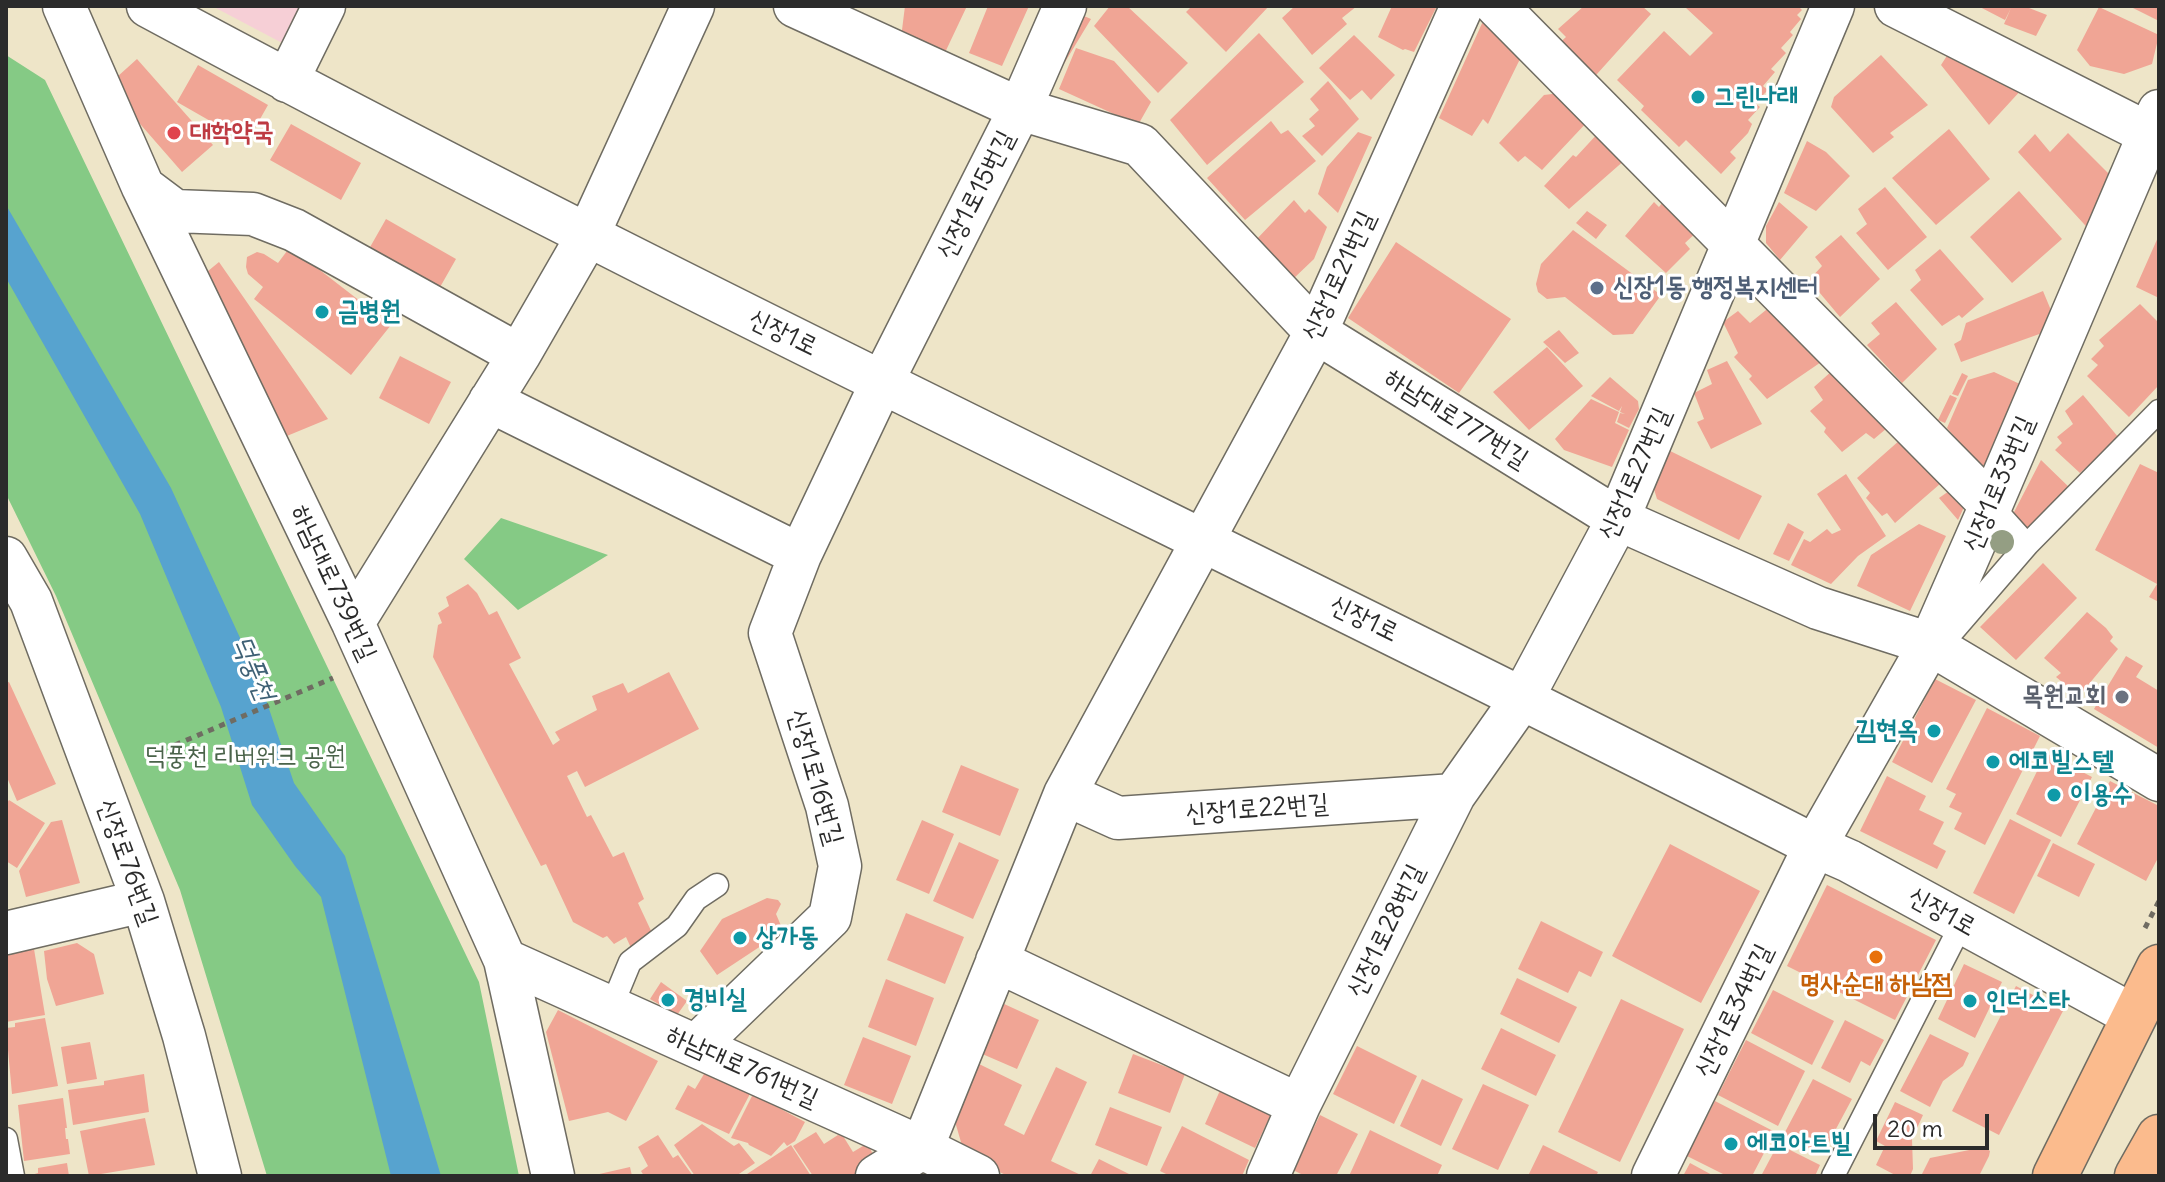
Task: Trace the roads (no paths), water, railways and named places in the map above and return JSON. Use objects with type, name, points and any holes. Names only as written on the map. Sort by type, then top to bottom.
[{"type":"main road","points":[[2055,1176],[2159,967]]},
{"type":"main road","points":[[2137,1176],[2159,1137]]},
{"type":"street","name":"하남대로739번길","points":[[64,6],[143,187],[353,623],[505,960],[553,1176]]},
{"type":"street","name":"신장1로","points":[[148,6],[587,237],[1523,697],[1849,861],[2134,1016]]},
{"type":"street","points":[[287,81],[324,6]]},
{"type":"street","points":[[353,623],[519,355],[587,237],[693,6]]},
{"type":"street","name":"하남대로777번길","points":[[795,6],[1020,109],[1140,145],[1316,332],[1618,519],[1818,608],[1934,646],[2159,780]]},
{"type":"street","name":"신장1로15번길","points":[[882,382],[1020,109],[1065,6]]},
{"type":"street","name":"신장1로21번길","points":[[1204,540],[1316,332],[1462,6]]},
{"type":"street","points":[[1497,6],[1991,505]]},
{"type":"street","name":"신장1로27번길","points":[[1523,697],[1618,519],[1833,6]]},
{"type":"street","points":[[1896,6],[2155,128]]},
{"type":"street","name":"신장1로33번길","points":[[1815,846],[1934,646],[1991,505],[2155,128]]},
{"type":"street","points":[[143,187],[175,211],[253,214],[294,230],[519,355]]},
{"type":"street","name":"신장1로16번길","points":[[696,1046],[830,917],[840,866],[827,806],[770,633],[800,555],[882,382]]},
{"type":"street","points":[[490,401],[800,555]]},
{"type":"street","points":[[877,1176],[922,1148],[1065,794],[1204,540]]},
{"type":"street","name":"신장로76번길","points":[[6,558],[31,601],[143,901],[184,1036],[220,1176]]},
{"type":"street","name":"신장1로28번길","points":[[1268,1176],[1299,1105],[1454,795],[1523,697]]},
{"type":"street","name":"신장1로22번길","points":[[1065,794],[1118,818],[1454,795]]},
{"type":"street","name":"신장1로34번길","points":[[1653,1176],[1815,846]]},
{"type":"street","points":[[6,933],[143,901]]},
{"type":"street","name":"하남대로761번길","points":[[505,960],[978,1176]]},
{"type":"street","points":[[997,961],[1299,1105]]},
{"type":"lane","points":[[1934,646],[2027,545],[2159,411]]},
{"type":"lane","points":[[1991,505],[2027,545]]},
{"type":"lane","points":[[611,1008],[630,962],[677,926],[696,899],[717,885]]},
{"type":"lane","points":[[1833,1176],[1962,923]]},
{"type":"lane","points":[[6,1139],[13,1176]]},
{"type":"water","name":"덕풍천","points":[[6,205],[171,488],[259,679],[294,783],[345,856],[441,1176],[391,1176],[321,897],[252,805],[221,707],[140,514],[6,278]]},
{"type":"place","name":"그린나래","points":[[1698,97]]},
{"type":"place","name":"대학약국","points":[[174,133]]},
{"type":"place","name":"신장1동 행정복지센터","points":[[1597,288]]},
{"type":"place","name":"금병원","points":[[322,312]]},
{"type":"place","name":"목원교회","points":[[2122,697]]},
{"type":"place","name":"김현옥","points":[[1934,731]]},
{"type":"place","name":"에코빌스텔","points":[[1993,762]]},
{"type":"place","name":"이용수","points":[[2054,795]]},
{"type":"place","name":"상가동","points":[[740,938]]},
{"type":"place","name":"명사순대 하남점","points":[[1876,957]]},
{"type":"place","name":"경비실","points":[[668,1000]]},
{"type":"place","name":"인더스타","points":[[1970,1001]]},
{"type":"place","name":"에코아트빌","points":[[1731,1144]]},
{"type":"park label","name":"덕풍천 리버워크 공원","points":[[245,757]]}]
